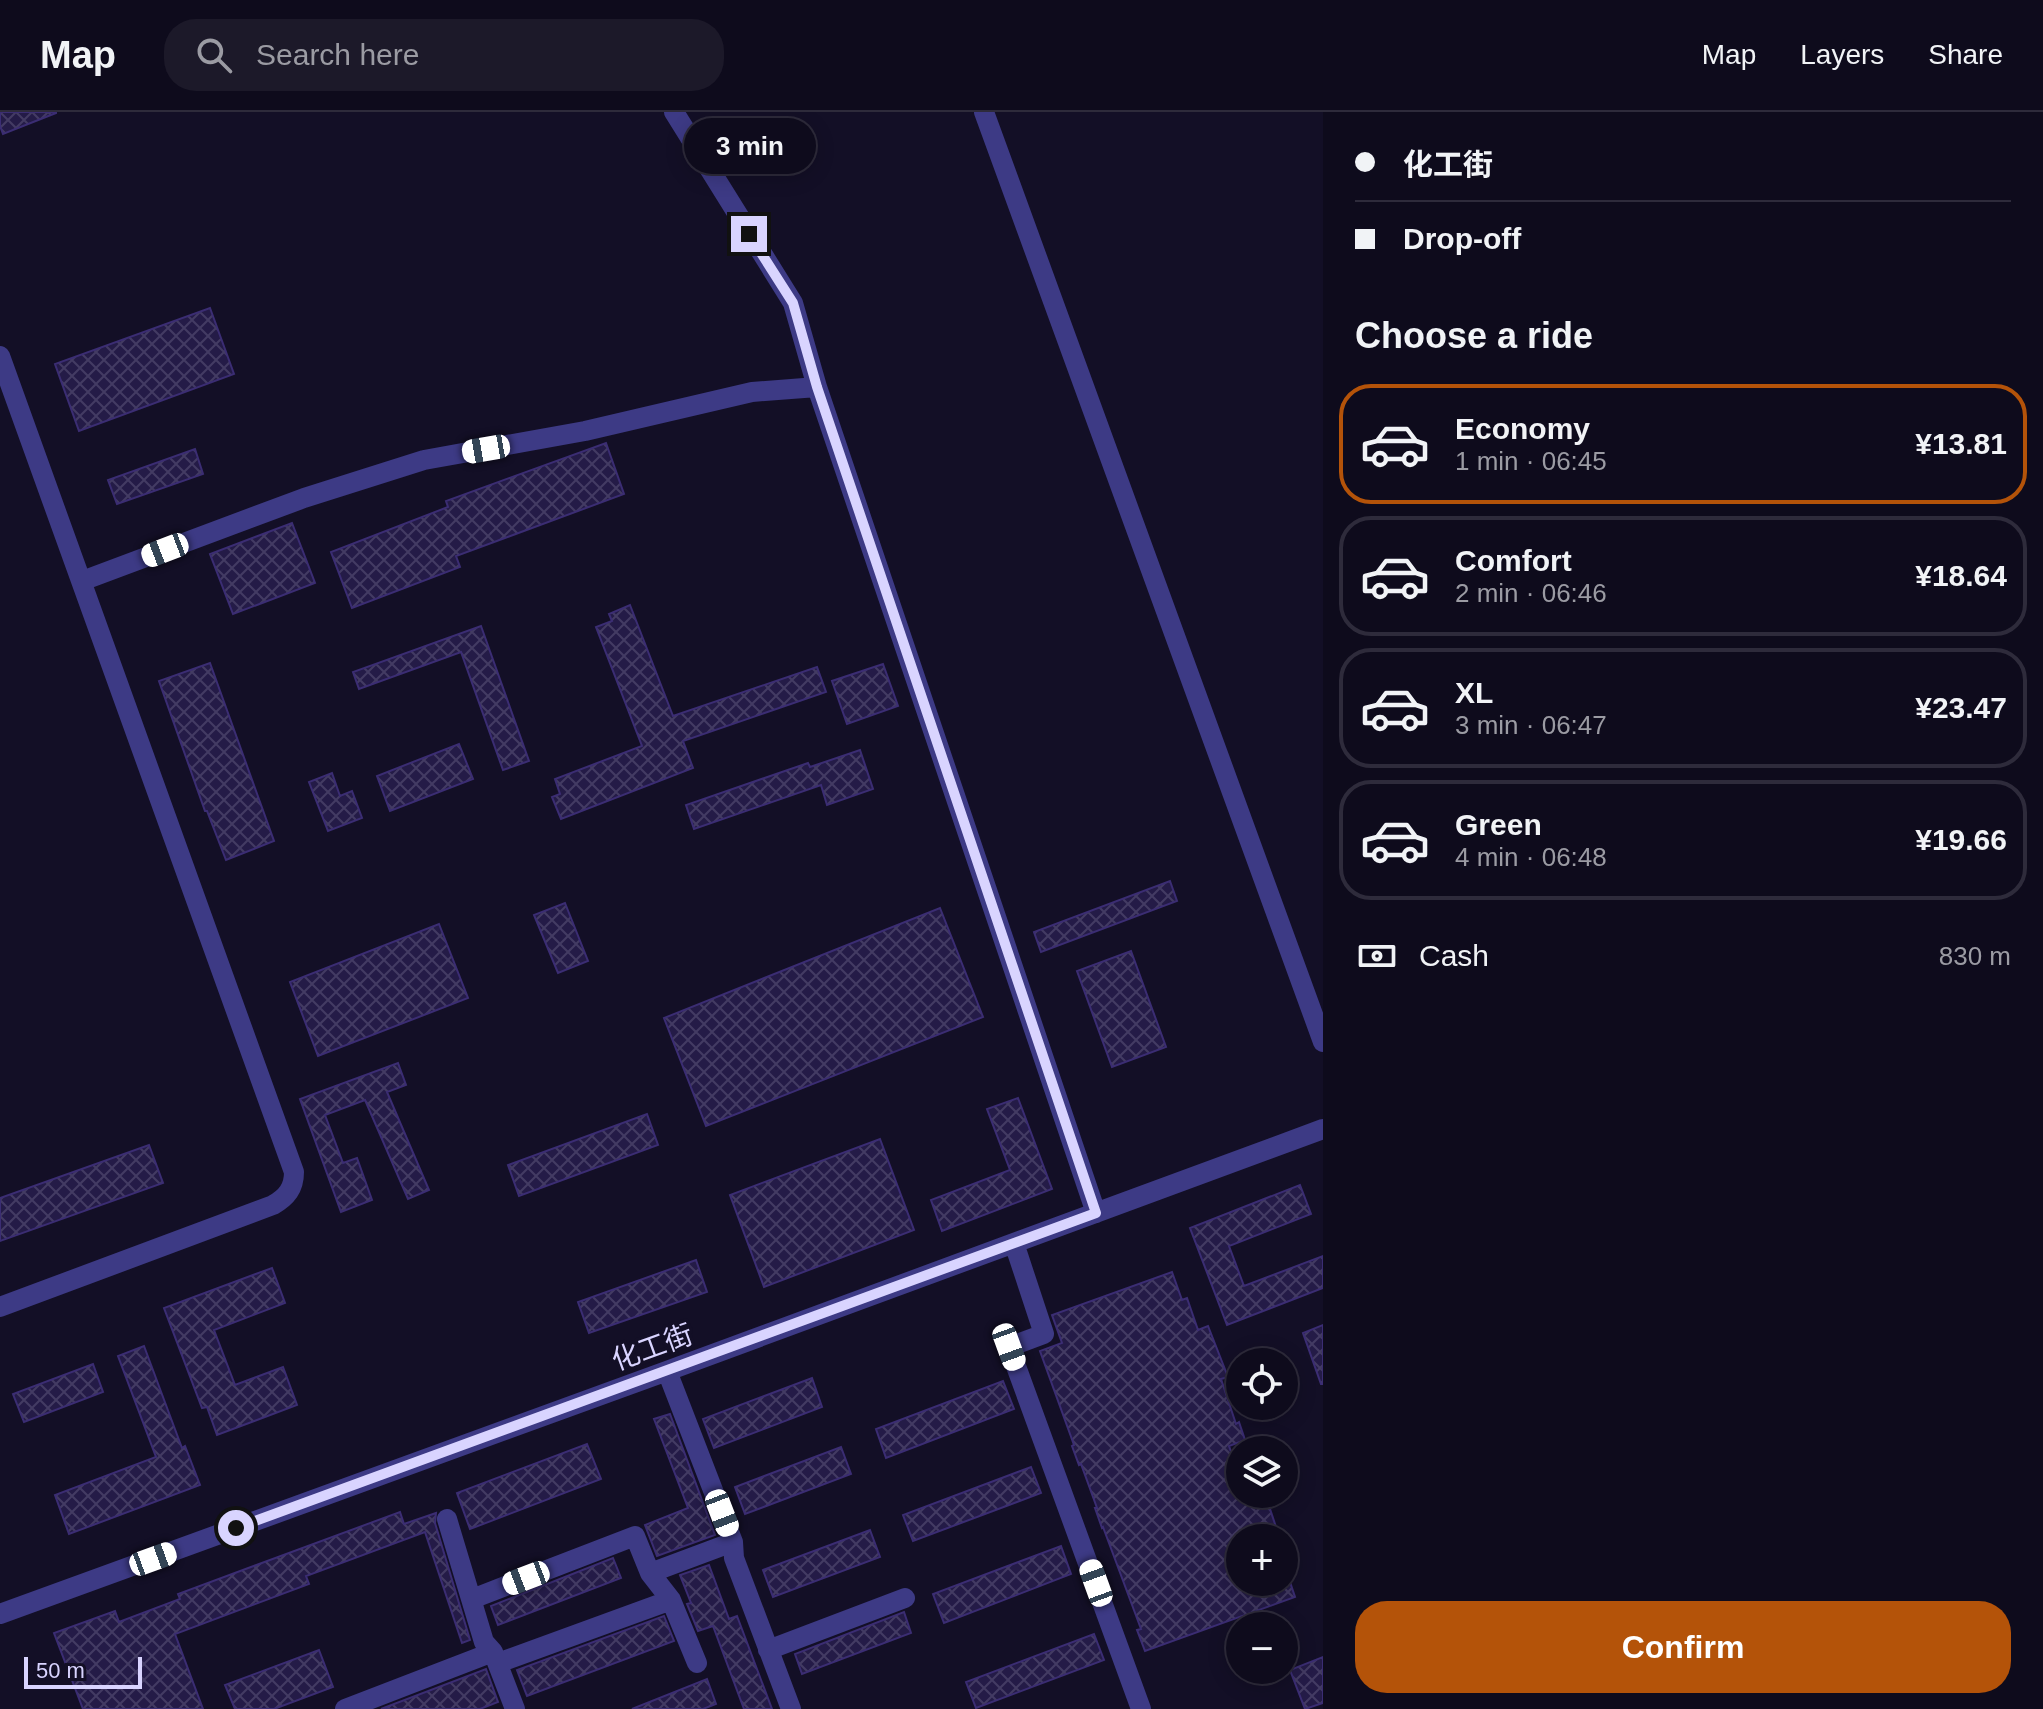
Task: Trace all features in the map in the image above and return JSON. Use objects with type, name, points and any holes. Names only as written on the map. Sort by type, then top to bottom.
[{"type":"street","points":[[674,112],[793,303],[817,387],[1096,1213]]},
{"type":"street","points":[[984,112],[1323,1042]]},
{"type":"street","points":[[0,356],[294,1172],[294,1182],[283,1199],[273,1205],[0,1307]]},
{"type":"street","points":[[82,581],[304,498],[424,460],[585,431],[752,392],[817,387]]},
{"type":"street","name":"化工街","points":[[0,1614],[1323,1129]]},
{"type":"street","points":[[1014,1243],[1044,1334],[1009,1347],[1141,1709]]},
{"type":"street","points":[[667,1371],[733,1542],[734,1558],[791,1709]]},
{"type":"street","points":[[447,1519],[484,1642],[495,1658],[515,1709]]},
{"type":"street","points":[[472,1599],[635,1536],[650,1573],[671,1600],[697,1663]]},
{"type":"street","points":[[650,1573],[733,1542]]},
{"type":"street","points":[[768,1650],[905,1598]]},
{"type":"street","points":[[345,1709],[671,1600]]},
{"type":"building","points":[[0,112],[56,112],[56,113],[3,134]]},
{"type":"building","points":[[210,308],[234,374],[79,431],[55,364]]},
{"type":"building","points":[[606,443],[624,494],[456,556],[460,567],[352,608],[331,552],[448,507],[446,501]]},
{"type":"building","points":[[195,449],[203,474],[117,504],[108,480]]},
{"type":"building","points":[[292,523],[315,583],[233,614],[210,554]]},
{"type":"building","points":[[630,605],[673,716],[817,667],[826,692],[683,741],[693,768],[561,819],[552,797],[560,794],[555,779],[642,746],[596,627],[612,621],[609,614]]},
{"type":"building","points":[[481,626],[529,761],[503,770],[461,652],[359,689],[353,672]]},
{"type":"building","points":[[210,663],[274,841],[226,860],[205,811],[159,681]]},
{"type":"building","points":[[883,664],[898,706],[847,724],[832,681]]},
{"type":"building","points":[[459,744],[473,779],[390,811],[377,776]]},
{"type":"building","points":[[860,750],[873,789],[827,805],[821,785],[694,829],[686,805],[808,763],[810,767]]},
{"type":"building","points":[[332,773],[340,796],[352,791],[362,818],[328,831],[309,782]]},
{"type":"building","points":[[1170,881],[1177,901],[1041,952],[1034,932]]},
{"type":"building","points":[[565,903],[588,961],[558,973],[534,915]]},
{"type":"building","points":[[940,908],[983,1017],[706,1126],[664,1018]]},
{"type":"building","points":[[439,924],[468,998],[318,1056],[290,982]]},
{"type":"building","points":[[1131,951],[1166,1047],[1112,1067],[1077,971]]},
{"type":"building","points":[[398,1063],[406,1085],[387,1092],[429,1190],[408,1199],[365,1100],[325,1115],[343,1163],[357,1158],[372,1200],[341,1212],[300,1099]]},
{"type":"building","points":[[1018,1098],[1052,1189],[942,1231],[931,1200],[1010,1170],[987,1109]]},
{"type":"building","points":[[647,1114],[658,1145],[519,1196],[508,1165]]},
{"type":"building","points":[[880,1139],[914,1230],[764,1287],[730,1195]]},
{"type":"building","points":[[149,1145],[163,1183],[0,1241],[0,1198]]},
{"type":"building","points":[[1300,1185],[1311,1214],[1229,1246],[1244,1286],[1323,1256],[1323,1288],[1227,1325],[1190,1228]]},
{"type":"building","points":[[696,1260],[707,1292],[589,1333],[578,1302]]},
{"type":"building","points":[[272,1268],[285,1303],[214,1330],[235,1385],[283,1367],[297,1405],[217,1435],[207,1407],[202,1408],[164,1308]]},
{"type":"building","points":[[1172,1272],[1182,1300],[1187,1298],[1198,1330],[1208,1326],[1226,1372],[1226,1378],[1221,1379],[1226,1394],[1226,1420],[1235,1420],[1236,1424],[1239,1422],[1244,1436],[1226,1436],[1226,1508],[1270,1508],[1275,1524],[1226,1524],[1226,1596],[1295,1597],[1253,1612],[1226,1612],[1226,1622],[1145,1651],[1137,1630],[1141,1629],[1040,1351],[1062,1343],[1052,1315]]},
{"type":"building","points":[[1323,1325],[1323,1384],[1321,1384],[1303,1333]]},
{"type":"building","points":[[144,1346],[182,1448],[185,1446],[200,1485],[69,1534],[55,1495],[156,1457],[118,1356]]},
{"type":"building","points":[[93,1364],[103,1392],[24,1422],[13,1394]]},
{"type":"building","points":[[812,1378],[822,1407],[714,1448],[703,1419]]},
{"type":"building","points":[[1003,1381],[1014,1409],[886,1458],[876,1429]]},
{"type":"building","points":[[670,1414],[715,1535],[657,1556],[645,1525],[688,1508],[654,1419]]},
{"type":"building","points":[[587,1444],[601,1479],[470,1529],[457,1493]]},
{"type":"building","points":[[841,1447],[851,1474],[745,1514],[735,1487]]},
{"type":"building","points":[[1031,1467],[1041,1493],[913,1541],[903,1515]]},
{"type":"building","points":[[400,1512],[404,1524],[436,1513],[435,1523],[470,1640],[462,1643],[425,1532],[306,1576],[309,1584],[175,1634],[203,1709],[83,1709],[54,1633],[115,1611],[119,1622],[180,1599],[178,1594]]},
{"type":"building","points":[[870,1530],[880,1557],[773,1597],[763,1570]]},
{"type":"building","points":[[1061,1546],[1071,1574],[944,1623],[933,1594]]},
{"type":"building","points":[[613,1558],[621,1578],[498,1625],[491,1606]]},
{"type":"building","points":[[709,1565],[729,1619],[737,1616],[772,1709],[744,1709],[713,1626],[698,1631],[680,1575]]},
{"type":"building","points":[[904,1612],[911,1633],[802,1674],[795,1654]]},
{"type":"building","points":[[664,1616],[674,1641],[527,1696],[517,1670]]},
{"type":"building","points":[[1094,1634],[1104,1660],[976,1708],[966,1682]]},
{"type":"building","points":[[319,1650],[333,1687],[274,1709],[235,1709],[225,1685]]},
{"type":"building","points":[[1323,1657],[1323,1703],[1305,1709],[1295,1684],[1298,1684],[1298,1667]]},
{"type":"building","points":[[486,1669],[498,1702],[480,1709],[381,1709]]},
{"type":"building","points":[[707,1679],[716,1704],[703,1709],[632,1709]]},
{"type":"route","points":[[236,1528],[1096,1213],[817,387],[793,303],[749,234]]}]
